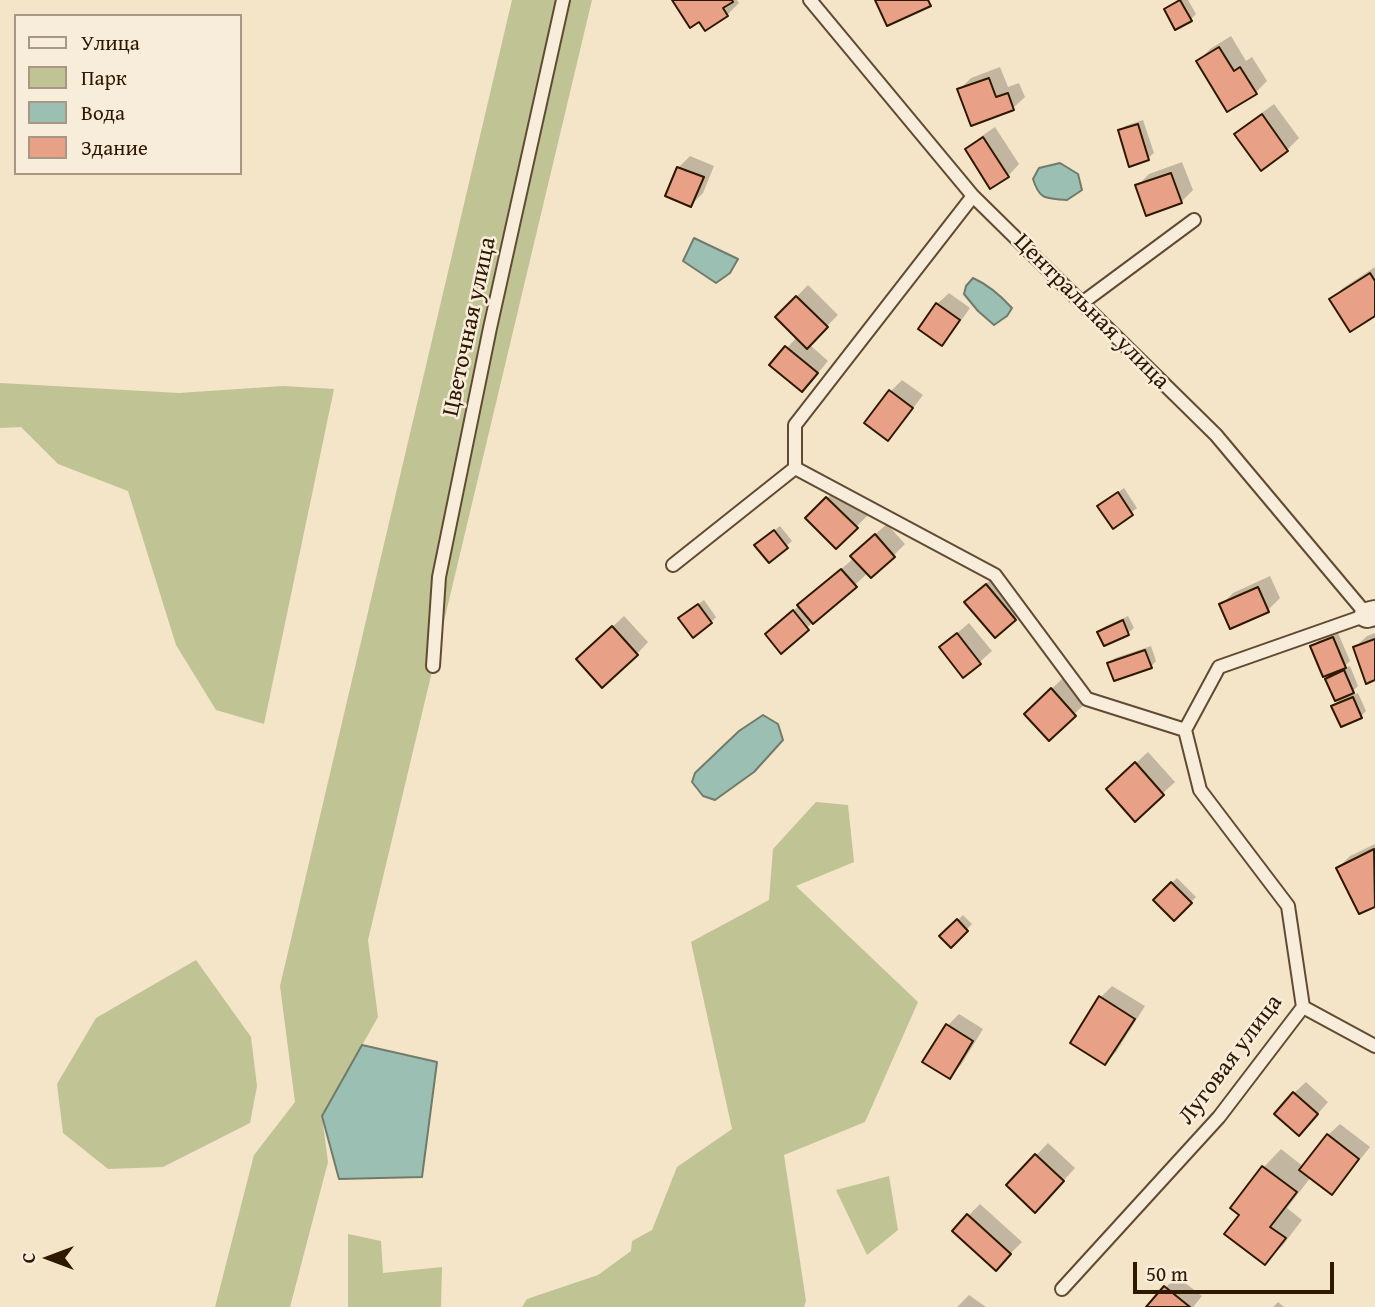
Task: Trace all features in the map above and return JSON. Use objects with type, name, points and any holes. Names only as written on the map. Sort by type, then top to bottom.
[{"type":"lane","name":"Цветочная улица","points":[[433,666],[439,577],[564,0]]},
{"type":"lane","name":"Центральная улица","points":[[810,0],[973,196],[1216,435],[1371,614]]},
{"type":"lane","points":[[795,468],[795,425],[973,196]]},
{"type":"lane","points":[[1082,303],[1194,220]]},
{"type":"lane","points":[[673,565],[795,468]]},
{"type":"lane","points":[[795,468],[995,576],[1087,699],[1185,730],[1219,667],[1371,614]]},
{"type":"lane","name":"Луговая улица","points":[[1062,1289],[1219,1117],[1303,1007],[1288,906],[1200,790],[1185,730]]},
{"type":"lane","points":[[1303,1007],[1375,1046]]},
{"type":"green space","points":[[512,0],[592,0],[368,940],[378,1017],[322,1116],[328,1162],[290,1307],[215,1307],[254,1155],[295,1102],[280,986]]},
{"type":"green space","points":[[0,383],[179,393],[283,386],[334,389],[264,724],[216,710],[176,645],[128,491],[58,464],[21,427],[0,428]]},
{"type":"green space","points":[[816,802],[848,805],[854,862],[796,886],[918,1002],[865,1122],[784,1155],[806,1301],[804,1307],[522,1307],[527,1299],[598,1275],[631,1251],[632,1241],[652,1230],[677,1167],[732,1129],[691,942],[769,900],[773,849]]},
{"type":"green space","points":[[196,960],[251,1037],[257,1086],[250,1123],[163,1167],[108,1169],[63,1133],[57,1084],[96,1018]]},
{"type":"green space","points":[[889,1176],[898,1230],[867,1255],[836,1190]]},
{"type":"green space","points":[[348,1234],[381,1241],[383,1273],[442,1267],[441,1307],[348,1307]]},
{"type":"water","points":[[1060,163],[1078,174],[1082,190],[1067,200],[1041,195],[1033,179],[1039,168]]},
{"type":"water","points":[[694,238],[738,259],[730,273],[716,283],[683,261]]},
{"type":"water","points":[[973,278],[994,291],[1012,308],[1007,316],[994,325],[964,294],[966,286]]},
{"type":"water","points":[[763,715],[778,724],[783,740],[754,772],[715,800],[703,796],[692,782],[695,773],[739,731]]},
{"type":"water","points":[[362,1045],[437,1062],[422,1177],[339,1179],[322,1116]]},
{"type":"building","points":[[672,0],[733,2],[723,8],[728,16],[705,31],[699,22],[690,28]]},
{"type":"building","points":[[875,0],[928,0],[931,6],[887,26]]},
{"type":"building","points":[[1180,0],[1192,21],[1175,30],[1164,9]]},
{"type":"building","points":[[1219,47],[1234,71],[1240,67],[1257,94],[1227,112],[1196,61]]},
{"type":"building","points":[[989,78],[996,97],[1008,93],[1014,110],[971,126],[957,89]]},
{"type":"building","points":[[1262,114],[1288,151],[1261,171],[1234,134]]},
{"type":"building","points":[[1138,124],[1149,160],[1129,167],[1118,130]]},
{"type":"building","points":[[983,137],[1009,177],[990,189],[965,149]]},
{"type":"building","points":[[677,167],[704,177],[691,207],[665,196]]},
{"type":"building","points":[[1171,173],[1182,203],[1146,216],[1135,185]]},
{"type":"building","points":[[1370,273],[1375,281],[1375,316],[1350,332],[1329,299]]},
{"type":"building","points":[[796,296],[828,327],[807,349],[775,317]]},
{"type":"building","points":[[936,303],[960,320],[942,346],[918,329]]},
{"type":"building","points":[[785,346],[818,373],[802,392],[769,365]]},
{"type":"building","points":[[889,390],[913,408],[888,441],[864,423]]},
{"type":"building","points":[[1118,492],[1133,515],[1113,529],[1097,506]]},
{"type":"building","points":[[826,497],[858,528],[836,549],[805,518]]},
{"type":"building","points":[[774,530],[788,548],[769,563],[754,545]]},
{"type":"building","points":[[875,534],[895,557],[871,578],[850,556]]},
{"type":"building","points":[[841,569],[857,587],[813,624],[797,605]]},
{"type":"building","points":[[986,584],[1016,620],[995,638],[964,602]]},
{"type":"building","points":[[1258,587],[1269,612],[1230,629],[1219,604]]},
{"type":"building","points":[[698,604],[712,623],[693,638],[678,618]]},
{"type":"building","points":[[793,610],[809,630],[781,654],[765,634]]},
{"type":"building","points":[[1123,620],[1129,635],[1104,646],[1097,632]]},
{"type":"building","points":[[612,626],[638,655],[602,688],[576,659]]},
{"type":"building","points":[[957,633],[981,664],[963,678],[939,647]]},
{"type":"building","points":[[1333,637],[1346,668],[1323,677],[1310,646]]},
{"type":"building","points":[[1375,639],[1375,680],[1366,684],[1353,647]]},
{"type":"building","points":[[1145,650],[1152,668],[1114,681],[1107,663]]},
{"type":"building","points":[[1344,670],[1354,693],[1335,701],[1325,679]]},
{"type":"building","points":[[1051,688],[1076,716],[1049,741],[1024,714]]},
{"type":"building","points":[[1353,697],[1362,718],[1341,727],[1331,706]]},
{"type":"building","points":[[1135,762],[1164,795],[1135,822],[1106,789]]},
{"type":"building","points":[[1374,849],[1375,907],[1359,914],[1336,868]]},
{"type":"building","points":[[1171,882],[1192,903],[1174,921],[1153,900]]},
{"type":"building","points":[[957,919],[968,931],[951,948],[939,936]]},
{"type":"building","points":[[1099,996],[1135,1019],[1105,1065],[1070,1043]]},
{"type":"building","points":[[946,1024],[973,1041],[950,1079],[922,1062]]},
{"type":"building","points":[[1293,1092],[1318,1114],[1299,1136],[1274,1114]]},
{"type":"building","points":[[1327,1134],[1359,1159],[1332,1195],[1299,1170]]},
{"type":"building","points":[[1035,1154],[1064,1181],[1035,1213],[1006,1185]]},
{"type":"building","points":[[1262,1166],[1297,1192],[1270,1227],[1286,1238],[1265,1265],[1224,1234],[1239,1215],[1230,1208]]},
{"type":"building","points":[[967,1214],[1011,1254],[996,1271],[952,1231]]},
{"type":"building","points":[[1164,1286],[1190,1307],[1146,1307]]}]
